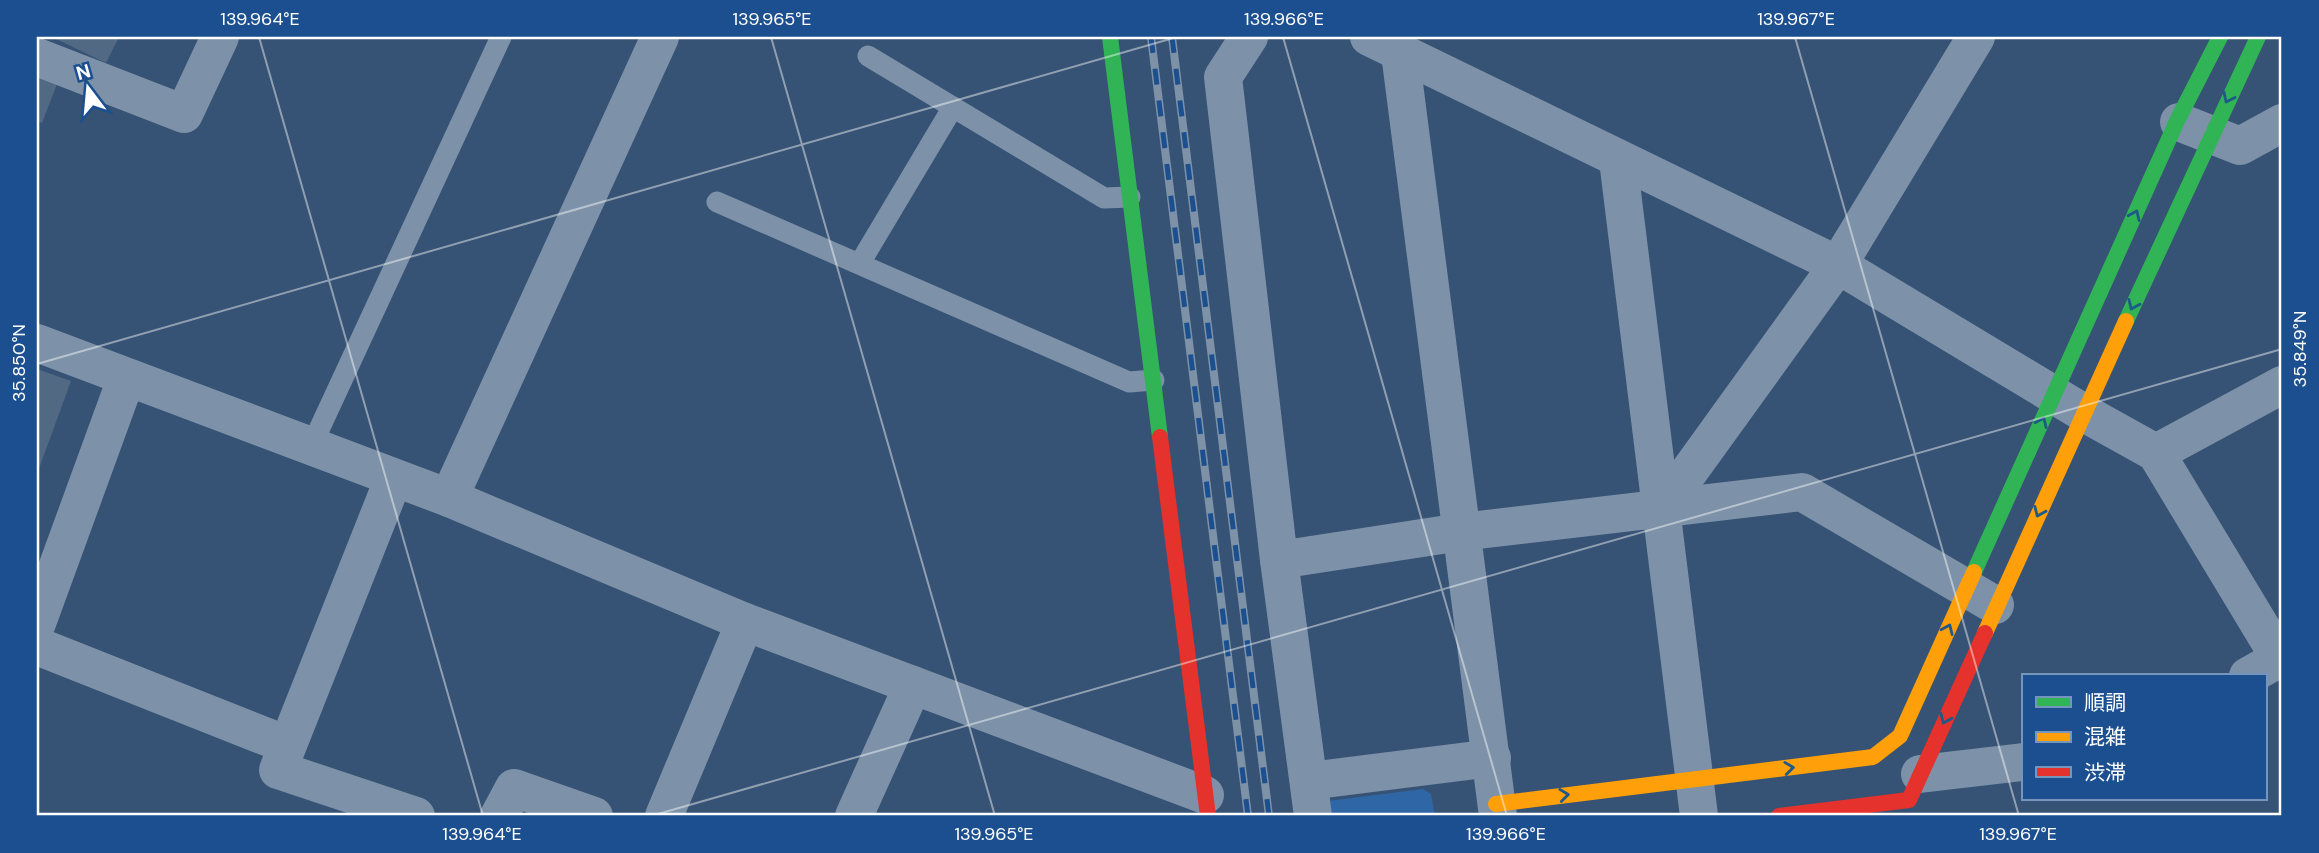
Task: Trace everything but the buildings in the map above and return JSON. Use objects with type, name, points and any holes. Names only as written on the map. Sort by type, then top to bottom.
[{"type":"street","points":[[37,57],[184,114],[220,37]]},
{"type":"street","points":[[449,498],[660,37]]},
{"type":"street","points":[[37,343],[310,449],[449,498],[745,622],[912,685],[1206,805],[1110,37]]},
{"type":"street","points":[[1250,37],[1223,78],[1279,560],[1311,798],[1492,758]]},
{"type":"street","points":[[1662,509],[1838,265],[1976,37]]},
{"type":"street","points":[[1385,45],[1461,532],[1497,810],[1697,798],[1873,757],[1900,736],[1982,598],[2194,128],[2220,37]]},
{"type":"street","points":[[1913,797],[1982,598],[2194,128],[2258,37]]},
{"type":"street","points":[[1385,45],[1838,265],[2156,453],[2273,664]]},
{"type":"street","points":[[2194,128],[2239,146],[2282,123]]},
{"type":"street","points":[[1618,160],[1697,798]]},
{"type":"street","points":[[37,622],[126,379]]},
{"type":"street","points":[[2156,453],[2282,385]]},
{"type":"street","points":[[393,480],[278,770],[416,816]]},
{"type":"street","points":[[1279,560],[1461,532],[1802,492],[1982,598]]},
{"type":"street","points":[[664,816],[745,622]]},
{"type":"street","points":[[37,646],[287,745]]},
{"type":"street","points":[[854,816],[912,685]]},
{"type":"street","points":[[1900,736],[1913,797]]},
{"type":"street","points":[[1779,816],[1913,797],[2022,762]]},
{"type":"street","points":[[499,816],[514,788],[594,816]]},
{"type":"lane","points":[[310,449],[501,37]]},
{"type":"lane","points":[[868,55],[1049,168],[1104,198],[1130,197]]},
{"type":"lane","points":[[860,263],[953,107]]},
{"type":"lane","points":[[717,202],[1129,382],[1154,380]]},
{"type":"shaded area","points":[[1423,789],[1431,794],[1435,816],[1322,816],[1320,802]]},
{"type":"railway","points":[[1151,37],[1248,816]]},
{"type":"railway","points":[[1172,37],[1269,816]]},
{"type":"traffic: fast","points":[[1110,37],[1160,437]]},
{"type":"traffic: fast","points":[[1974,572],[2177,121],[2220,37]]},
{"type":"traffic: fast","points":[[2126,321],[2258,37]]},
{"type":"traffic: slow","points":[[1985,633],[2126,321]]},
{"type":"traffic: slow","points":[[1496,804],[1873,757],[1900,736],[1974,572]]},
{"type":"traffic: jam","points":[[1160,437],[1208,816]]},
{"type":"traffic: jam","points":[[1779,816],[1909,800],[1985,633]]}]
